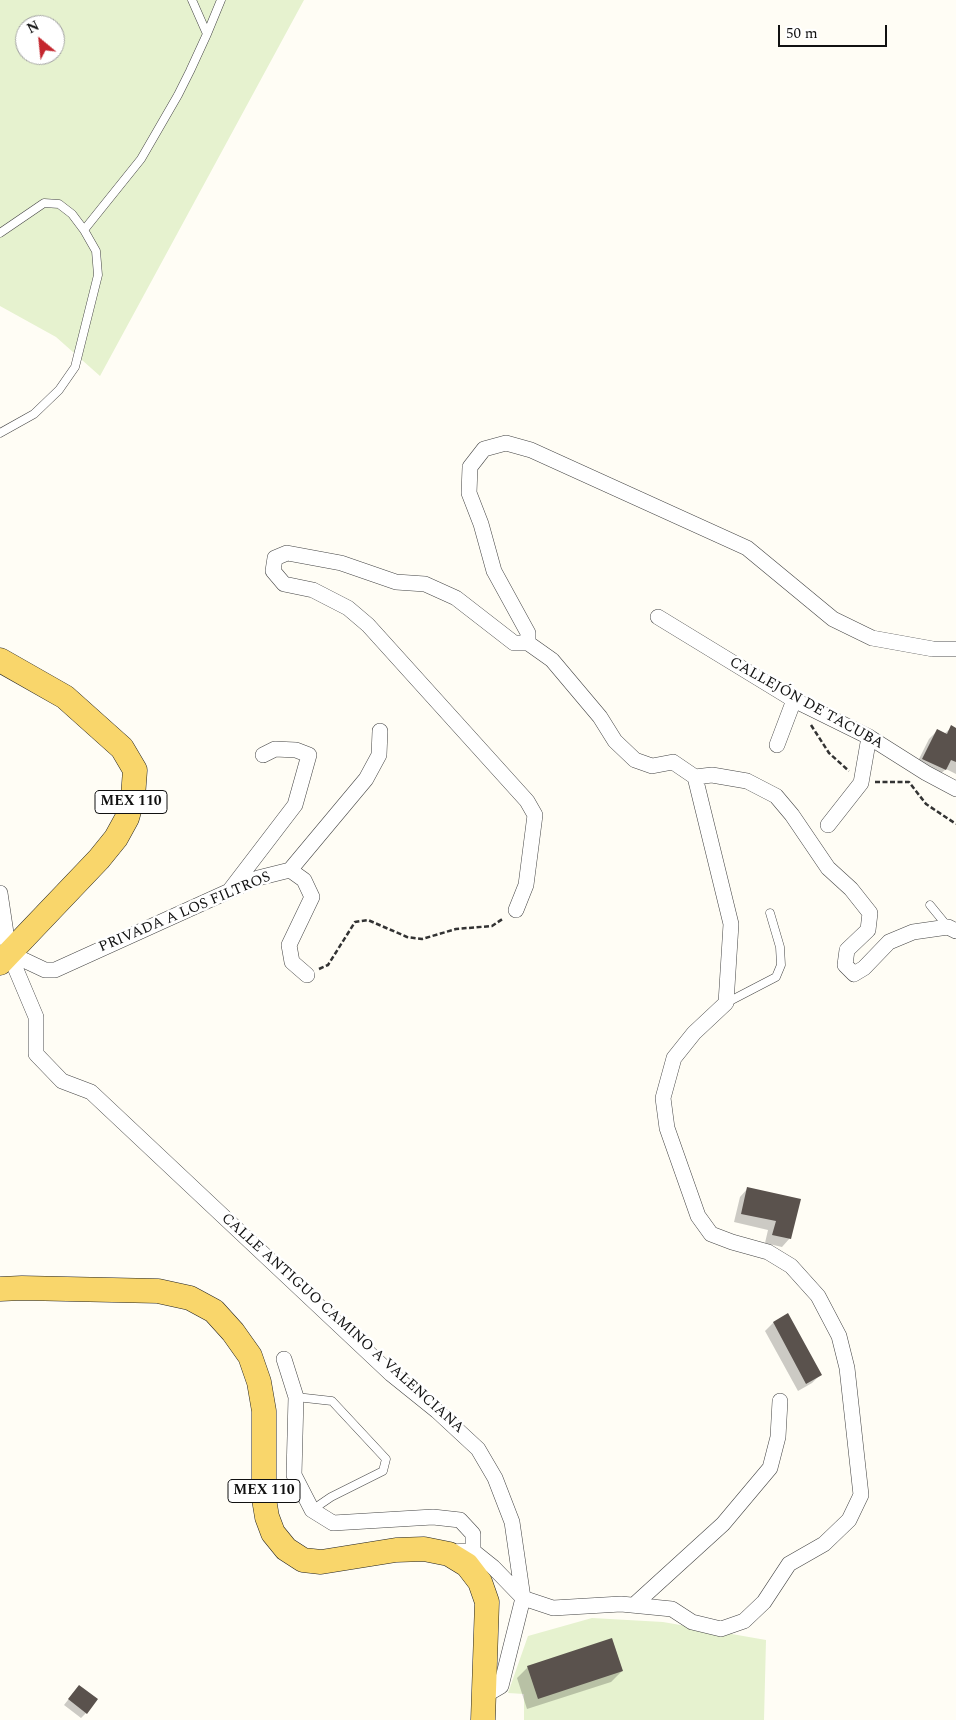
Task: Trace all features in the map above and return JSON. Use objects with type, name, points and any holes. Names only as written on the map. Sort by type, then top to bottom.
[{"type":"main road","name":"MEX 110","points":[[0,660],[65,697],[122,748],[135,770],[133,797],[126,818],[116,838],[5,958]]},
{"type":"main road","name":"MEX 110","points":[[0,1289],[158,1292],[190,1298],[214,1311],[233,1332],[250,1356],[259,1382],[264,1411],[264,1499],[267,1517],[273,1533],[286,1548],[303,1560],[321,1562],[396,1550],[424,1549],[443,1552],[467,1565],[480,1582],[487,1602],[483,1720]]},
{"type":"street","points":[[528,643],[528,633],[494,571],[481,524],[468,493],[470,467],[484,449],[506,443],[531,450],[747,548],[834,619],[872,638],[933,649],[956,649]]},
{"type":"street","points":[[443,1552],[473,1551],[493,1567],[523,1598],[553,1608],[621,1604],[672,1609],[692,1622],[721,1629],[744,1621],[764,1602],[789,1564],[824,1544],[849,1520],[861,1495],[847,1368],[839,1336],[818,1296],[791,1266],[768,1252],[711,1234],[698,1216],[667,1128],[663,1098],[674,1058],[694,1033],[726,1003],[731,924],[695,777],[674,762],[652,766],[635,760],[615,741],[600,717],[552,660],[528,643],[514,643],[456,598],[425,584],[396,582],[341,563],[287,553],[275,558],[273,571],[284,584],[312,590],[348,608],[368,625],[527,801],[535,815],[526,885],[516,910]]},
{"type":"street","name":"CALLEJÓN DE TACUBA","points":[[658,617],[794,700],[869,737],[926,773],[956,789]]},
{"type":"street","points":[[777,745],[794,700]]},
{"type":"street","points":[[290,870],[366,778],[379,755],[380,731]]},
{"type":"street","points":[[828,825],[860,783],[869,737]]},
{"type":"street","points":[[229,891],[295,804],[308,756],[296,750],[275,749],[263,755]]},
{"type":"street","points":[[695,777],[712,775],[747,781],[776,796],[792,815],[828,868],[851,889],[870,914],[868,930],[847,950],[845,965],[854,974],[864,968],[889,942],[913,932],[952,929]]},
{"type":"street","name":"PRIVADA A LOS FILTROS","points":[[5,958],[44,970],[56,970],[258,878],[290,870],[304,880],[312,897],[289,945],[292,962],[307,975]]},
{"type":"street","points":[[0,893],[5,958]]},
{"type":"street","name":"CALLE ANTIGUO CAMINO A VALENCIANA","points":[[5,958],[36,1017],[36,1054],[62,1081],[91,1092],[391,1374],[437,1411],[478,1449],[495,1478],[512,1522],[523,1598]]},
{"type":"street","points":[[284,1359],[296,1397],[294,1475],[312,1510],[333,1523],[433,1517],[460,1520],[473,1534],[473,1551]]},
{"type":"street","points":[[634,1606],[723,1524],[770,1468],[778,1437],[780,1401]]},
{"type":"street","points":[[484,1696],[501,1686],[523,1598]]},
{"type":"lane","points":[[192,0],[206,34]]},
{"type":"lane","points":[[84,230],[141,159],[178,95],[221,0]]},
{"type":"lane","points":[[0,233],[44,203],[59,204],[72,214],[84,230],[96,252],[98,275],[75,367],[59,390],[34,414],[0,433]]},
{"type":"lane","points":[[930,905],[952,929]]},
{"type":"lane","points":[[726,1003],[776,977],[781,965],[780,947],[770,913]]},
{"type":"lane","points":[[296,1397],[332,1401],[386,1459],[383,1471],[331,1497],[312,1510]]},
{"type":"path","points":[[307,975],[328,965],[355,922],[368,920],[407,938],[422,939],[456,929],[492,926],[516,910]]},
{"type":"green space","points":[[0,0],[304,0],[100,376],[56,337],[0,306]]},
{"type":"green space","points":[[592,1618],[663,1622],[766,1640],[764,1720],[524,1720],[524,1694],[508,1693],[528,1636]]},
{"type":"building","points":[[951,725],[956,728],[956,762],[951,760],[946,770],[922,759],[937,729],[947,734]]},
{"type":"building","points":[[747,1187],[801,1199],[791,1239],[772,1235],[776,1221],[741,1214]]},
{"type":"building","points":[[788,1313],[822,1375],[806,1384],[773,1322]]},
{"type":"building","points":[[612,1638],[623,1671],[538,1699],[527,1666]]},
{"type":"building","points":[[79,1685],[98,1699],[87,1714],[68,1699]]}]
